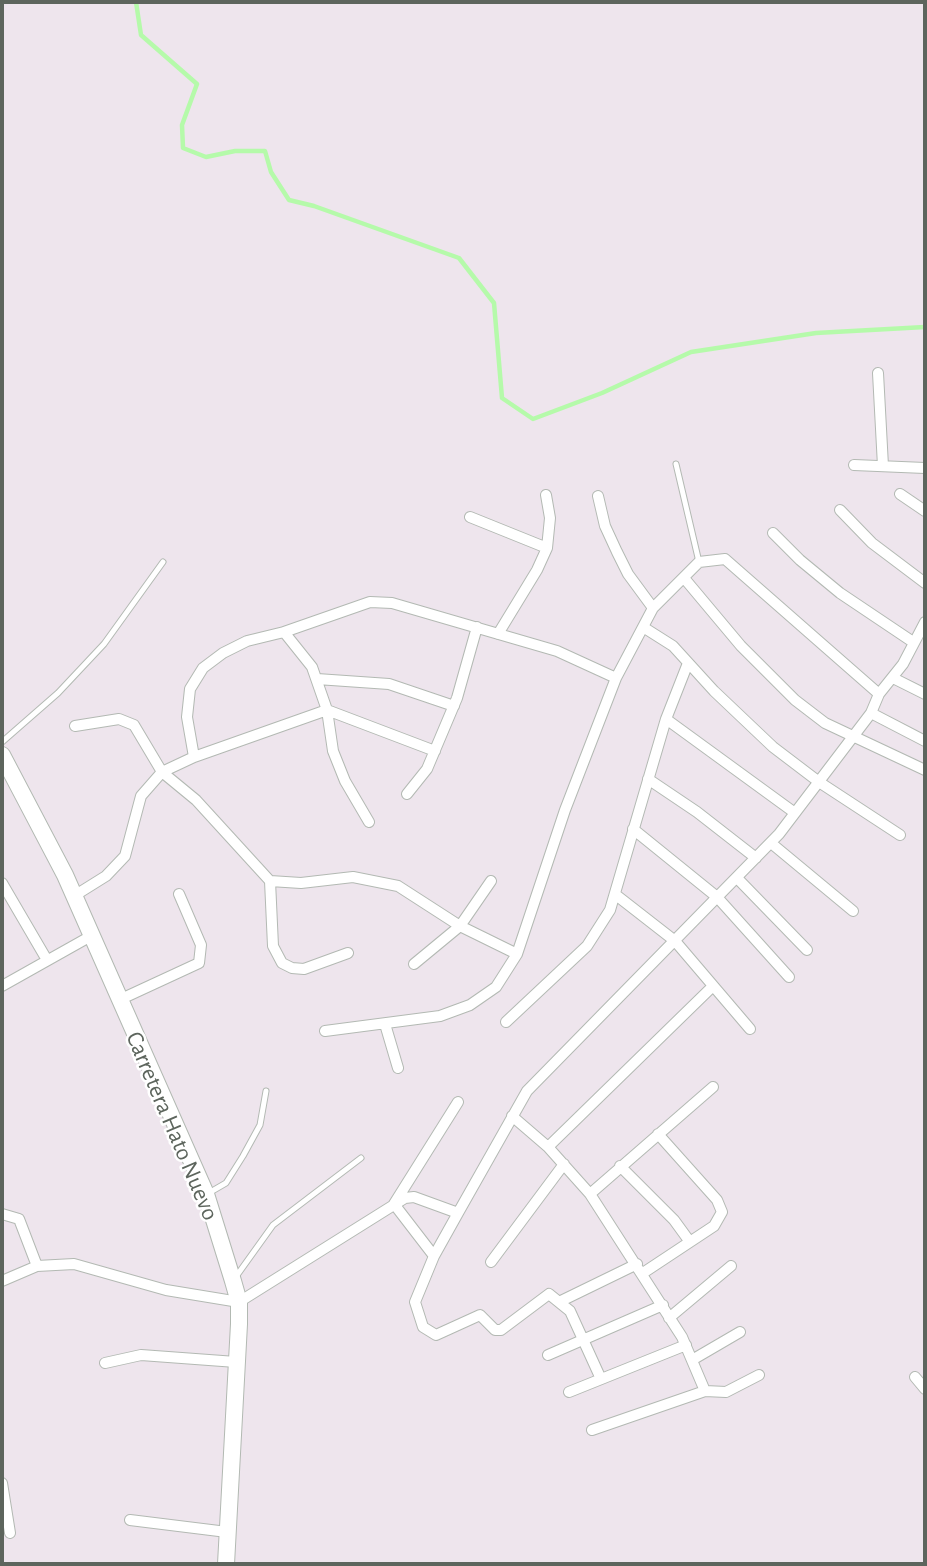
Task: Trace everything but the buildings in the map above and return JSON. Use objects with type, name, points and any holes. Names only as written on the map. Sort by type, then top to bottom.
[{"type":"main road","name":"Carretera Hato Nuevo","points":[[2,753],[74,896],[206,1194],[239,1303],[226,1564]]},
{"type":"street","points":[[878,373],[883,467]]},
{"type":"street","points":[[854,465],[925,468]]},
{"type":"street","points":[[900,494],[925,510]]},
{"type":"street","points":[[498,634],[537,570],[547,548],[550,518],[546,495]]},
{"type":"street","points":[[598,496],[605,526],[617,552],[628,574],[653,608]]},
{"type":"street","points":[[840,510],[872,542],[925,583]]},
{"type":"street","points":[[470,517],[547,548]]},
{"type":"street","points":[[773,533],[840,593],[913,642]]},
{"type":"street","points":[[325,1031],[440,1016],[470,1005],[496,987],[517,954],[565,810],[616,678],[653,608],[699,562],[725,559],[879,694]]},
{"type":"street","points":[[684,578],[741,646],[794,700],[825,723],[925,770]]},
{"type":"street","points":[[194,757],[187,717],[190,689],[203,668],[223,653],[247,641],[284,632],[370,602],[384,601],[557,651],[616,678]]},
{"type":"street","points":[[601,1379],[584,1339],[561,1301],[544,1295],[501,1330],[495,1330],[480,1315],[433,1335],[423,1327],[415,1302],[434,1256],[527,1091],[771,843],[871,713],[879,694],[892,678],[925,622]]},
{"type":"street","points":[[643,626],[673,646],[774,747],[819,782],[900,835]]},
{"type":"street","points":[[407,794],[427,769],[454,706],[477,627]]},
{"type":"street","points":[[284,632],[317,679],[327,710],[333,751],[345,781],[369,822]]},
{"type":"street","points":[[506,1022],[587,946],[616,895],[666,719],[688,663]]},
{"type":"street","points":[[892,678],[925,694]]},
{"type":"street","points":[[317,679],[390,684],[454,706]]},
{"type":"street","points":[[74,896],[106,876],[125,856],[141,796],[162,772],[194,757],[327,710],[435,751]]},
{"type":"street","points":[[871,713],[925,741]]},
{"type":"street","points":[[75,726],[119,719],[134,725],[162,772],[196,800],[271,881],[271,929],[278,960],[292,968],[304,969],[348,954]]},
{"type":"street","points":[[666,719],[795,813]]},
{"type":"street","points":[[648,779],[697,812],[756,859]]},
{"type":"street","points":[[633,829],[718,897],[789,977]]},
{"type":"street","points":[[771,843],[853,911]]},
{"type":"street","points":[[271,881],[301,883],[353,877],[398,886],[460,926],[517,954]]},
{"type":"street","points":[[737,878],[807,950]]},
{"type":"street","points":[[414,964],[460,926],[491,881]]},
{"type":"street","points":[[4,891],[47,960]]},
{"type":"street","points":[[119,1000],[199,963],[201,945],[179,894]]},
{"type":"street","points":[[616,895],[675,941],[750,1029]]},
{"type":"street","points":[[2,986],[91,936]]},
{"type":"street","points":[[548,1147],[712,987]]},
{"type":"street","points":[[385,1024],[398,1068]]},
{"type":"street","points":[[590,1194],[713,1087]]},
{"type":"street","points":[[394,1204],[458,1102]]},
{"type":"street","points":[[512,1116],[548,1147],[590,1194],[663,1305],[686,1345],[705,1391]]},
{"type":"street","points":[[561,1301],[640,1269],[690,1242],[719,1221],[720,1206],[658,1134]]},
{"type":"street","points":[[491,1262],[564,1164]]},
{"type":"street","points":[[620,1166],[674,1220],[690,1242]]},
{"type":"street","points":[[2,1281],[37,1266],[74,1264],[166,1290],[239,1303],[394,1204],[414,1197],[458,1213]]},
{"type":"street","points":[[394,1204],[434,1256]]},
{"type":"street","points":[[2,1214],[19,1219],[37,1266]]},
{"type":"street","points":[[669,1318],[731,1266]]},
{"type":"street","points":[[548,1355],[663,1305]]},
{"type":"street","points":[[692,1360],[740,1332]]},
{"type":"street","points":[[569,1392],[686,1345]]},
{"type":"street","points":[[105,1363],[141,1355],[236,1362]]},
{"type":"street","points":[[592,1430],[705,1391],[726,1392],[760,1375]]},
{"type":"street","points":[[915,1377],[925,1389]]},
{"type":"street","points":[[2,1483],[10,1533]]},
{"type":"street","points":[[130,1520],[227,1532]]},
{"type":"lane","points":[[676,464],[699,562]]},
{"type":"lane","points":[[2,753],[104,644],[163,562]]},
{"type":"lane","points":[[206,1194],[226,1182],[243,1156],[260,1125],[266,1091]]},
{"type":"lane","points":[[233,1282],[273,1225],[361,1158]]},
{"type":"waterway","points":[[136,2],[141,35],[197,84],[182,125],[183,148],[206,157],[235,151],[265,151],[271,172],[289,200],[314,206],[459,258],[494,303],[502,398],[533,419],[602,393],[691,352],[816,333],[925,327]]}]
